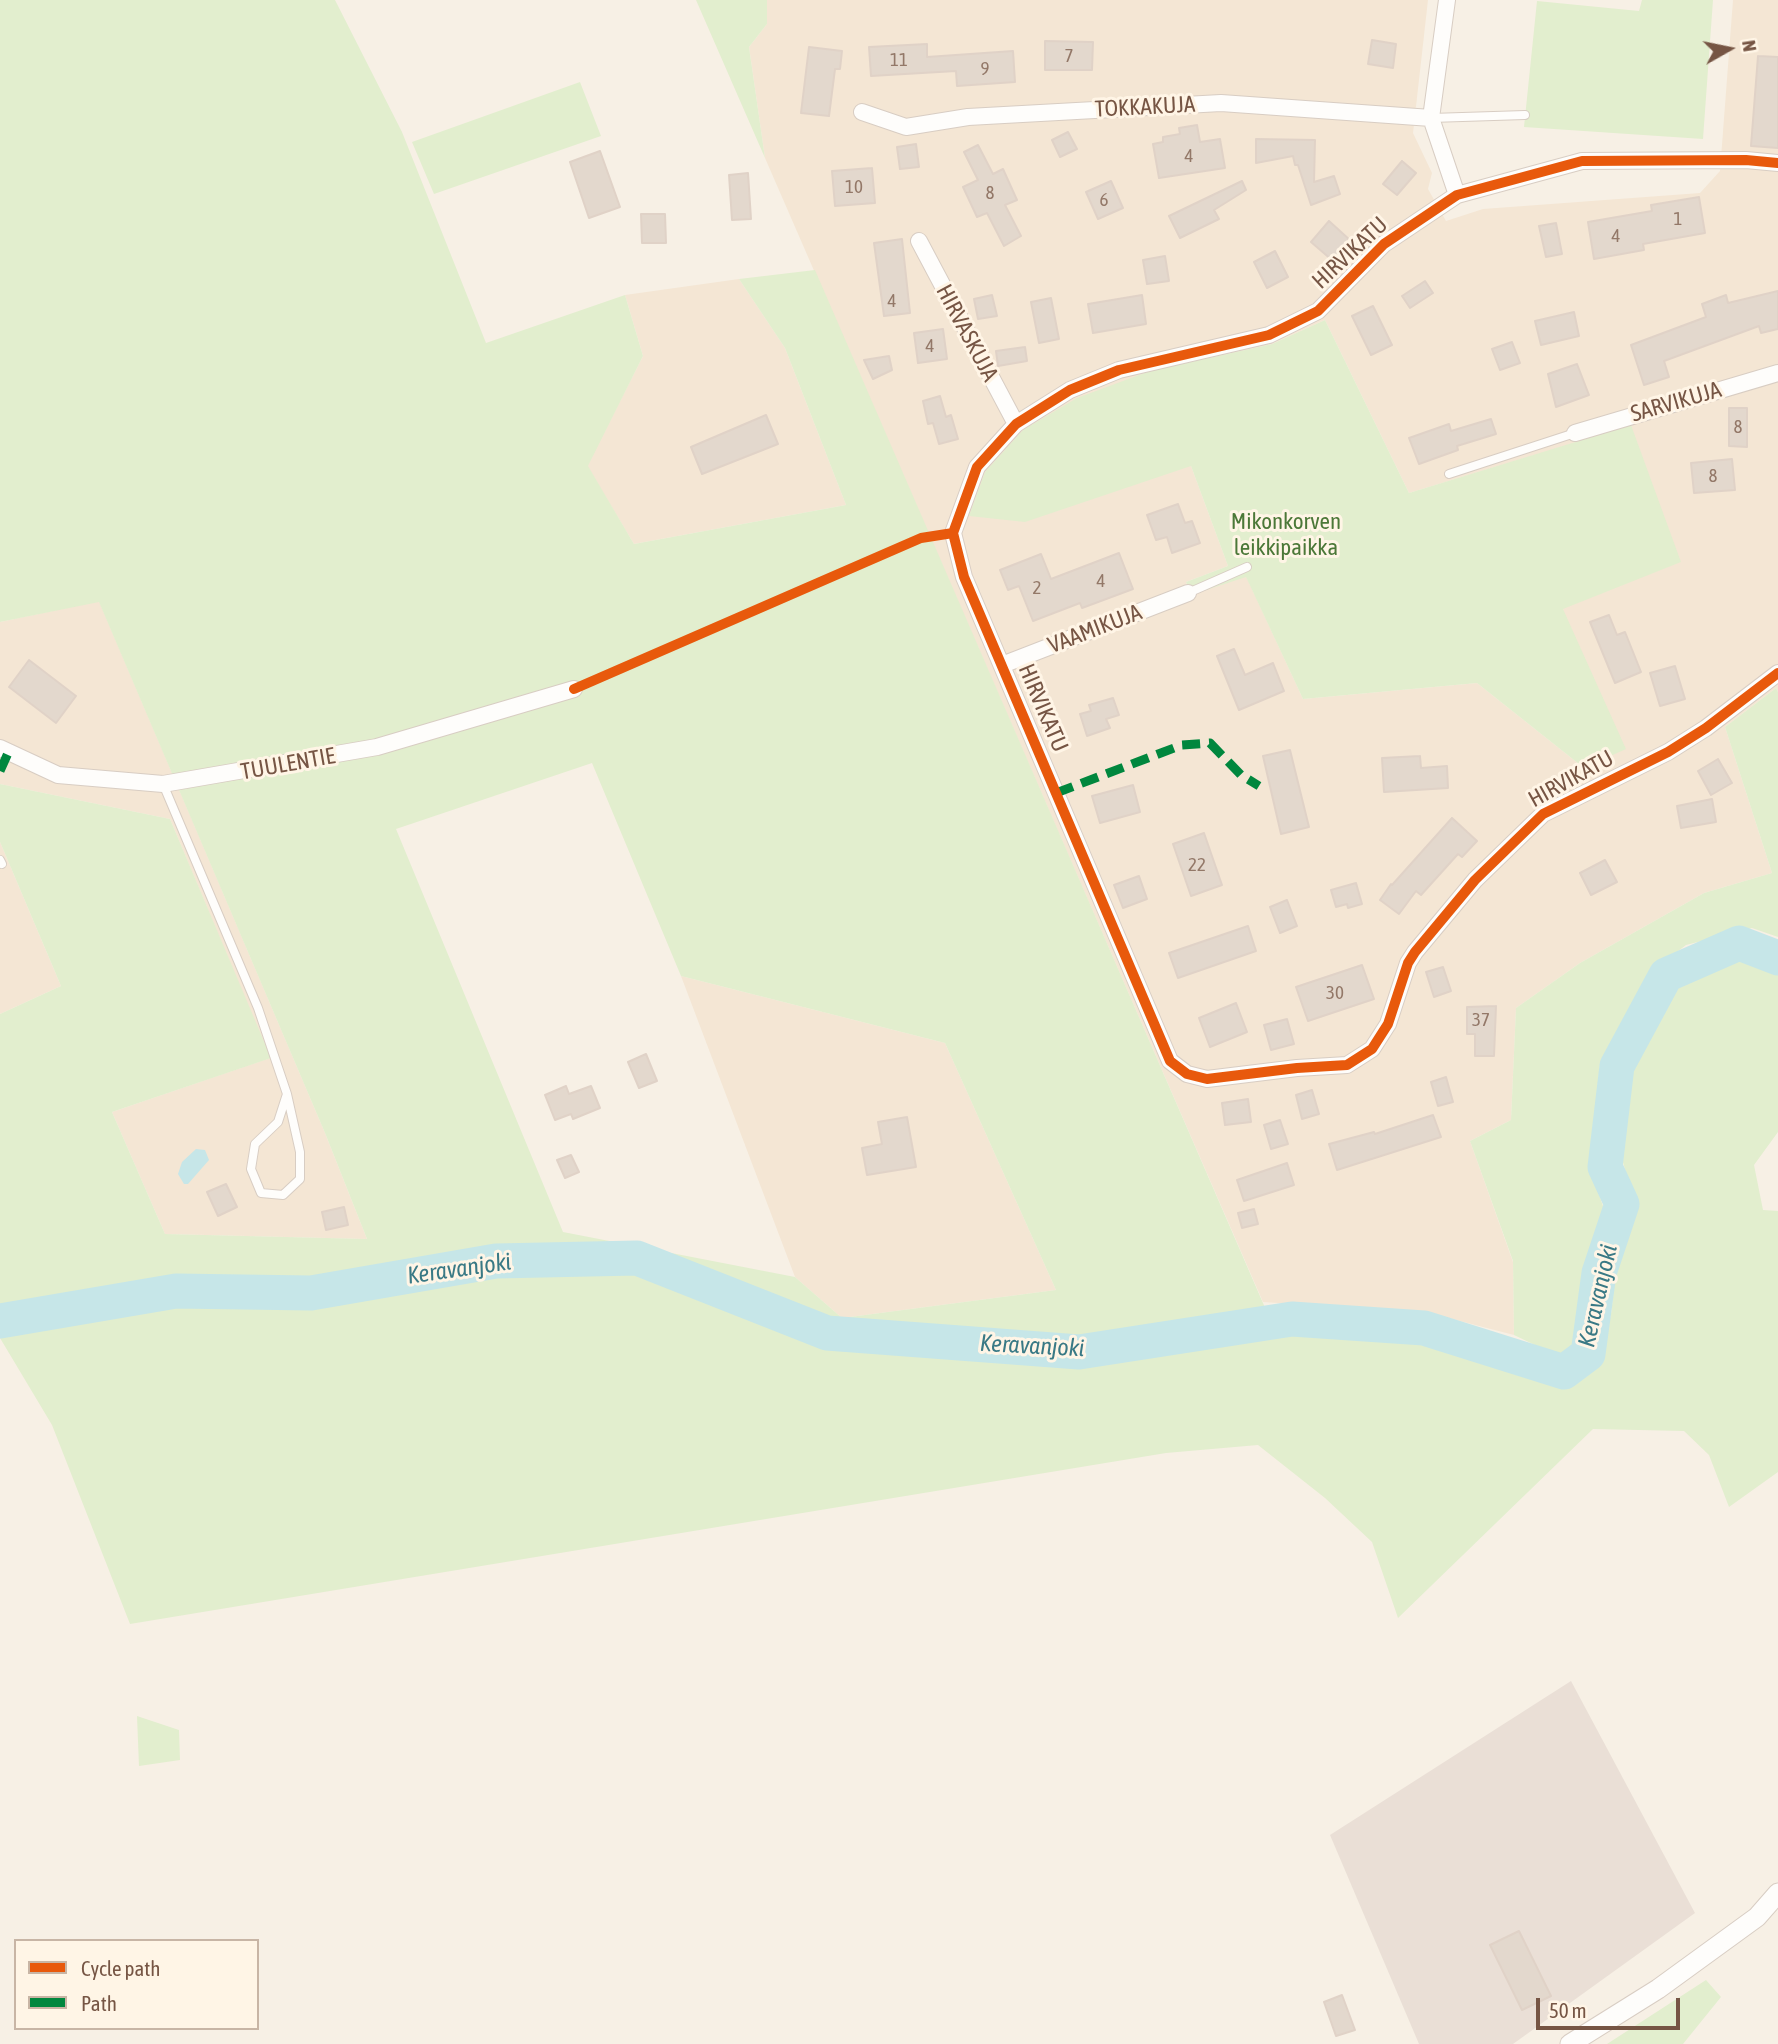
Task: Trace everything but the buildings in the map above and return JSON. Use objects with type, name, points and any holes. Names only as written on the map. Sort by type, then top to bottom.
[{"type":"street","points":[[1447,0],[1431,118],[1457,195]]},
{"type":"street","name":"TOKKAKUJA","points":[[862,112],[906,127],[968,117],[1222,103],[1431,118]]},
{"type":"street","name":"HIRVIKATU","points":[[1778,163],[1746,160],[1583,161],[1457,195],[1384,244],[1318,311],[1269,335],[1119,370],[1070,390],[1016,424],[977,467],[953,533],[964,577],[1170,1061],[1187,1074],[1207,1079],[1348,1065],[1372,1049],[1388,1024],[1408,963],[1415,952],[1475,880],[1543,814],[1668,752],[1706,728],[1778,673]]},
{"type":"street","name":"HIRVASKUJA","points":[[919,241],[1016,424]]},
{"type":"street","name":"SARVIKUJA","points":[[1575,433],[1778,373]]},
{"type":"street","name":"VAAMIKUJA","points":[[1002,665],[1188,593]]},
{"type":"street","name":"TUULENTIE","points":[[0,748],[58,775],[163,784],[377,747],[574,689]]},
{"type":"street","points":[[1570,2044],[1658,1989],[1757,1917],[1778,1894]]},
{"type":"lane","points":[[1431,118],[1525,116]]},
{"type":"lane","points":[[1449,474],[1575,433]]},
{"type":"lane","points":[[1188,593],[1247,567]]},
{"type":"lane","points":[[163,784],[258,1008],[287,1094],[300,1152],[300,1179],[283,1195],[261,1193],[251,1169],[255,1144],[278,1122],[287,1094]]},
{"type":"shaded area","points":[[767,0],[1428,0],[1413,133],[1432,173],[1428,189],[1446,221],[1483,209],[1700,193],[1720,171],[1733,0],[1778,0],[1778,692],[1776,688],[1725,727],[1772,873],[1704,893],[1580,963],[1516,1008],[1511,1120],[1470,1141],[1513,1262],[1514,1335],[1429,1313],[1263,1302],[765,158],[749,47],[767,24]],"holes":[[[1325,320],[1409,493],[1631,426],[1563,609],[1584,768],[1477,683],[1303,699],[1246,576],[1191,595],[1186,582],[1228,566],[1191,466],[1150,371],[1272,344]]]},
{"type":"shaded area","points":[[739,279],[785,348],[846,505],[634,544],[587,466],[643,356],[625,295]]},
{"type":"shaded area","points":[[99,601],[325,1133],[367,1239],[165,1234],[112,1112],[270,1058],[170,819],[0,784],[0,622]]},
{"type":"shaded area","points":[[0,842],[61,986],[0,1014]]},
{"type":"shaded area","points":[[681,976],[945,1043],[1056,1290],[842,1318],[795,1277]]},
{"type":"shaded area","points":[[1571,1681],[1695,1913],[1513,2044],[1419,2044],[1330,1835]]},
{"type":"green space","points":[[0,0],[335,0],[402,132],[486,343],[625,295],[643,356],[588,466],[634,544],[846,505],[785,348],[739,279],[815,270],[1276,1333],[1418,1342],[1564,1385],[1601,1356],[1611,1314],[1617,1261],[1635,1202],[1621,1156],[1632,1070],[1675,987],[1738,957],[1778,974],[1778,1132],[1754,1165],[1763,1210],[1778,1211],[1778,1472],[1729,1507],[1709,1455],[1684,1431],[1593,1429],[1398,1618],[1372,1542],[1325,1498],[1258,1445],[1166,1453],[130,1624],[52,1425],[0,1338],[0,1014],[61,986],[0,842],[0,784],[170,819],[271,1058],[112,1112],[165,1234],[367,1239],[325,1133],[99,602],[0,622]],"holes":[[[592,763],[681,976],[945,1043],[1056,1290],[842,1318],[795,1277],[563,1232],[396,829]]]},
{"type":"green space","points":[[696,0],[767,0],[767,24],[749,47],[765,158]]},
{"type":"green space","points":[[1642,0],[1713,0],[1703,139],[1524,127],[1537,1],[1639,11]]},
{"type":"green space","points":[[580,82],[601,136],[434,194],[412,142]]},
{"type":"green space","name":"Mikonkorven leikkipaikka","points":[[1325,320],[1409,493],[1631,425],[1681,562],[1563,609],[1626,749],[1584,768],[1477,683],[1303,699],[1246,577],[1191,595],[1186,582],[1228,566],[1191,466],[1025,522],[969,516],[985,472],[1023,430],[1077,398],[1150,371],[1272,344]]},
{"type":"green space","points":[[1776,688],[1778,937],[1752,928],[1686,945],[1651,972],[1600,1064],[1589,1166],[1604,1209],[1587,1270],[1576,1342],[1562,1358],[1514,1335],[1513,1261],[1470,1141],[1511,1120],[1516,1008],[1580,963],[1704,893],[1772,873],[1725,727]]},
{"type":"green space","points":[[137,1716],[179,1730],[180,1760],[139,1766]]},
{"type":"green space","points":[[1706,1980],[1721,1997],[1683,2044],[1607,2044]]},
{"type":"water","points":[[196,1149],[205,1150],[209,1160],[188,1184],[184,1184],[178,1174],[182,1162]]},
{"type":"waterway","name":"Keravanjoki","points":[[0,1321],[176,1291],[311,1293],[496,1261],[637,1258],[827,1333],[1079,1352],[1292,1319],[1424,1328],[1564,1372],[1588,1354],[1599,1273],[1622,1204],[1605,1167],[1617,1066],[1666,975],[1739,943],[1778,958]]},
{"type":"marked path","points":[[1056,793],[1182,745],[1210,743],[1241,775],[1259,786]]},
{"type":"marked path","points":[[0,771],[8,753]]},
{"type":"cycle path","points":[[1778,163],[1746,160],[1582,161],[1457,195],[1384,244],[1318,311],[1269,335],[1119,370],[1070,390],[1016,424],[977,467],[953,533],[964,577],[1170,1061],[1187,1074],[1207,1079],[1347,1065],[1372,1049],[1388,1024],[1408,963],[1415,952],[1475,880],[1543,814],[1668,752],[1706,728],[1778,673]]},
{"type":"cycle path","points":[[574,689],[921,538],[953,533]]}]
